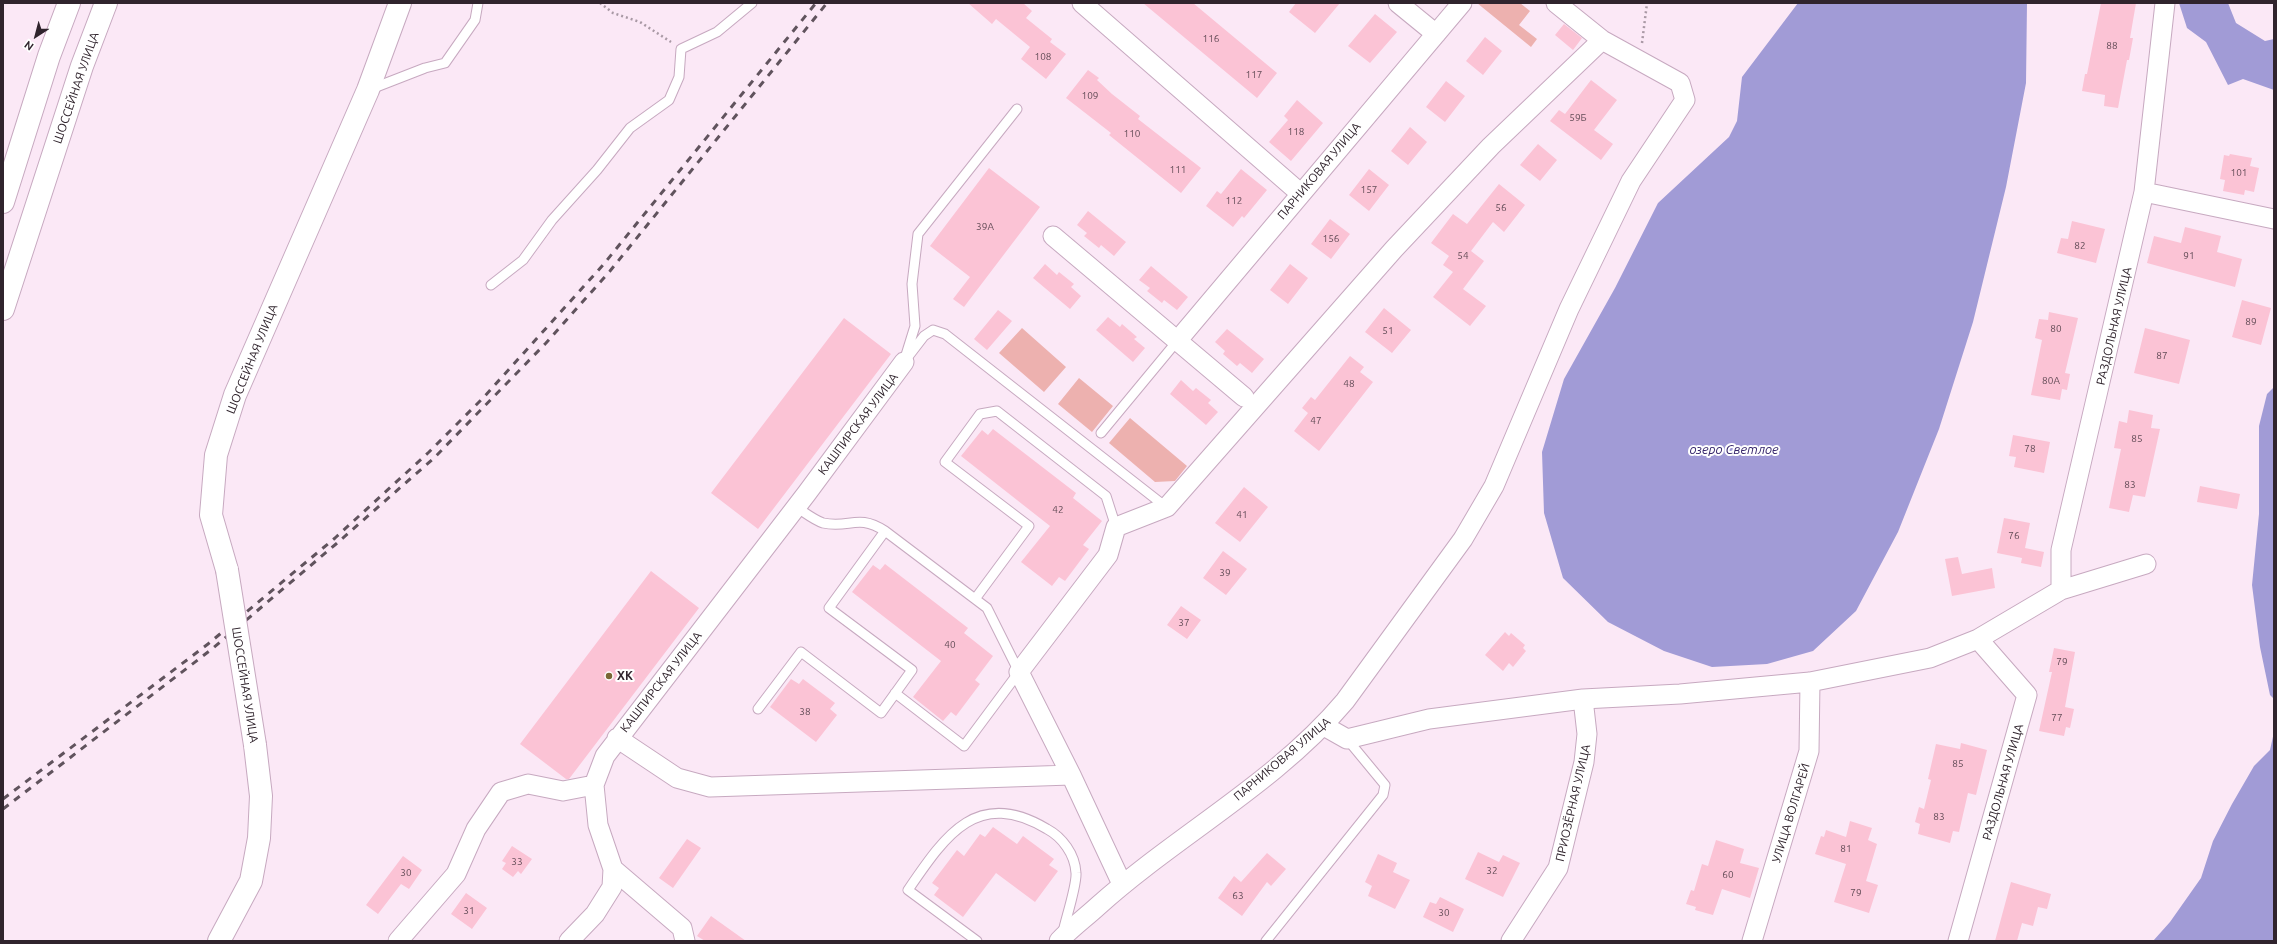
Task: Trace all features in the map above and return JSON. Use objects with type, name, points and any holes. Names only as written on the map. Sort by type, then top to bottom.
[{"type":"main road","points":[[3,202],[49,56],[70,3]]},
{"type":"main road","name":"ШОССЕЙНАЯ УЛИЦА","points":[[3,309],[82,66],[106,3]]},
{"type":"main road","name":"ШОССЕЙНАЯ УЛИЦА","points":[[219,941],[251,881],[259,838],[261,796],[255,745],[227,570],[211,515],[216,455],[235,395],[368,90],[400,3]]},
{"type":"street","points":[[1082,3],[1300,193]]},
{"type":"street","points":[[1398,3],[1436,34]]},
{"type":"street","name":"ПАРНИКОВАЯ УЛИЦА","points":[[1178,340],[1300,193],[1462,3]]},
{"type":"street","points":[[1556,3],[1602,40],[1640,61]]},
{"type":"street","name":"РАЗДОЛЬНАЯ УЛИЦА","points":[[2061,590],[2061,550],[2144,192],[2164,3]]},
{"type":"street","points":[[1122,884],[1071,775],[1019,672],[1108,555],[1116,527],[1167,507],[1410,231],[1490,146],[1602,40]]},
{"type":"street","name":"ПАРНИКОВАЯ УЛИЦА","points":[[1061,939],[1122,884],[1262,778],[1324,726],[1345,701],[1463,539],[1494,486],[1570,309],[1631,180],[1685,100],[1680,83],[1640,61]]},
{"type":"street","points":[[2144,192],[2274,219]]},
{"type":"street","points":[[1053,236],[1244,397]]},
{"type":"street","name":"КАШПИРСКАЯ УЛИЦА","points":[[594,784],[605,756],[617,738],[796,507],[904,362]]},
{"type":"street","points":[[1324,726],[1347,739],[1429,719],[1583,699],[1680,694],[1810,682],[1930,658],[1978,639],[2061,590],[2146,564]]},
{"type":"street","name":"РАЗДОЛЬНАЯ УЛИЦА","points":[[1958,941],[2027,694],[1978,639]]},
{"type":"street","name":"УЛИЦА ВОЛГАРЕЙ","points":[[1752,941],[1809,751],[1810,682]]},
{"type":"street","name":"ПРИОЗЁРНАЯ УЛИЦА","points":[[1511,941],[1558,868],[1584,762],[1587,734],[1583,699]]},
{"type":"street","points":[[617,738],[677,778],[710,787],[1071,775]]},
{"type":"street","points":[[398,941],[456,874],[476,829],[501,792],[528,784],[563,791],[594,784],[598,825],[613,869],[612,887],[594,914],[569,941]]},
{"type":"street","points":[[613,869],[682,928],[685,941]]},
{"type":"lane","points":[[368,90],[425,68],[445,63],[475,20],[478,3]]},
{"type":"lane","points":[[491,286],[523,260],[552,220],[597,170],[630,128],[669,100],[680,77],[682,49],[717,32],[752,3]]},
{"type":"lane","points":[[904,362],[916,326],[912,284],[918,234],[1017,109]]},
{"type":"lane","points":[[904,362],[924,336],[933,330],[945,334],[1167,507]]},
{"type":"lane","points":[[1101,433],[1178,340]]},
{"type":"lane","points":[[975,599],[1029,526],[945,462],[980,414],[997,411],[1106,496],[1116,527]]},
{"type":"lane","points":[[796,507],[822,522],[839,524],[863,521],[873,523],[885,531],[987,608],[1019,672],[964,746],[895,693]]},
{"type":"lane","points":[[758,710],[801,652],[881,712],[912,670],[829,608],[885,531]]},
{"type":"lane","points":[[1266,941],[1383,795],[1384,784],[1347,739]]},
{"type":"lane","points":[[977,941],[908,890],[931,856],[955,830],[979,815],[1010,813],[1032,820],[1055,833],[1069,849],[1076,873],[1061,939]]},
{"type":"path","points":[[600,3],[613,13],[640,22],[682,49]]},
{"type":"path","points":[[1640,61],[1647,3]]},
{"type":"shaded area","points":[[1477,3],[1520,3],[1530,11],[1519,25],[1537,39],[1531,47]]},
{"type":"shaded area","points":[[1022,328],[1066,367],[1044,392],[999,353]]},
{"type":"shaded area","points":[[1079,378],[1113,406],[1092,432],[1058,404]]},
{"type":"shaded area","points":[[1130,418],[1187,466],[1175,481],[1155,482],[1109,443]]},
{"type":"water","name":"озеро Светлое","points":[[1798,3],[2027,3],[2026,83],[2006,187],[1973,322],[1939,429],[1898,532],[1856,611],[1813,651],[1767,664],[1712,667],[1664,651],[1608,622],[1563,578],[1544,513],[1542,452],[1564,379],[1615,288],[1658,203],[1729,137],[1737,121],[1742,77]]},
{"type":"water","points":[[2179,3],[2228,3],[2236,23],[2265,41],[2274,39],[2274,90],[2243,79],[2228,85],[2206,42],[2187,28]]},
{"type":"water","points":[[2274,387],[2274,699],[2270,695],[2260,647],[2252,585],[2259,514],[2259,426],[2267,394]]},
{"type":"water","points":[[2274,732],[2274,941],[2153,941],[2170,922],[2201,878],[2213,841],[2254,766],[2270,750]]},
{"type":"building","points":[[968,3],[1023,3],[1032,11],[1026,18],[1052,39],[1050,42],[1066,54],[1046,79],[1021,59],[1030,47],[996,19],[992,24]]},
{"type":"building","points":[[1143,3],[1193,3],[1277,73],[1257,98]]},
{"type":"building","points":[[1296,3],[1340,3],[1315,33],[1289,12]]},
{"type":"building","points":[[2101,3],[2136,3],[2130,38],[2133,38],[2129,60],[2127,60],[2118,108],[2104,106],[2105,95],[2082,91],[2085,74],[2087,74]]},
{"type":"building","points":[[1375,14],[1397,32],[1370,63],[1348,46]]},
{"type":"building","points":[[1564,24],[1582,38],[1573,50],[1555,35]]},
{"type":"building","points":[[1485,37],[1502,51],[1483,75],[1466,61]]},
{"type":"building","points":[[1088,70],[1099,78],[1097,80],[1112,94],[1140,116],[1138,119],[1201,168],[1181,193],[1109,135],[1111,133],[1066,98]]},
{"type":"building","points":[[1591,80],[1617,100],[1594,130],[1613,144],[1601,160],[1550,121],[1559,110],[1565,114]]},
{"type":"building","points":[[1446,81],[1465,96],[1445,122],[1426,107]]},
{"type":"building","points":[[1297,100],[1323,123],[1291,161],[1269,142],[1288,120],[1284,116]]},
{"type":"building","points":[[1410,127],[1427,142],[1408,165],[1391,151]]},
{"type":"building","points":[[1538,144],[1557,160],[1540,181],[1520,165]]},
{"type":"building","points":[[2230,154],[2252,158],[2250,166],[2259,168],[2254,192],[2245,190],[2244,195],[2223,191],[2225,180],[2220,179],[2224,155],[2229,156]]},
{"type":"building","points":[[989,168],[1040,207],[964,307],[953,299],[970,277],[930,246]]},
{"type":"building","points":[[1241,169],[1267,190],[1244,218],[1242,216],[1233,227],[1206,206],[1217,191],[1221,194]]},
{"type":"building","points":[[1369,169],[1389,185],[1369,211],[1349,195]]},
{"type":"building","points":[[1499,184],[1525,205],[1504,232],[1493,222],[1471,251],[1484,261],[1463,289],[1486,306],[1470,326],[1433,297],[1453,272],[1443,265],[1449,256],[1431,243],[1453,214],[1467,224]]},
{"type":"building","points":[[1088,211],[1126,242],[1114,256],[1101,245],[1099,248],[1084,236],[1087,233],[1077,225]]},
{"type":"building","points":[[1330,219],[1350,234],[1331,259],[1311,244]]},
{"type":"building","points":[[2072,221],[2105,229],[2096,263],[2057,253],[2061,238],[2068,239]]},
{"type":"building","points":[[2185,227],[2221,236],[2217,252],[2242,259],[2235,287],[2147,263],[2154,236],[2181,243]]},
{"type":"building","points":[[1045,264],[1057,275],[1059,272],[1074,284],[1071,287],[1081,296],[1070,309],[1033,278]]},
{"type":"building","points":[[1290,264],[1308,278],[1288,304],[1270,290]]},
{"type":"building","points":[[1151,266],[1188,297],[1177,310],[1164,300],[1162,303],[1147,291],[1150,288],[1139,280]]},
{"type":"building","points":[[2242,300],[2271,308],[2261,345],[2232,337]]},
{"type":"building","points":[[1384,308],[1411,330],[1392,353],[1365,332]]},
{"type":"building","points":[[998,310],[1012,321],[987,350],[974,339]]},
{"type":"building","points":[[2049,312],[2078,318],[2065,373],[2070,374],[2067,390],[2062,389],[2060,400],[2031,395],[2042,340],[2035,338],[2039,319],[2048,320]]},
{"type":"building","points":[[1108,317],[1120,327],[1122,324],[1137,337],[1134,339],[1145,348],[1133,362],[1096,330]]},
{"type":"building","points":[[844,318],[891,354],[758,529],[711,493]]},
{"type":"building","points":[[2145,328],[2190,340],[2179,384],[2134,373]]},
{"type":"building","points":[[1227,329],[1264,359],[1252,373],[1240,363],[1237,366],[1223,354],[1225,351],[1215,342]]},
{"type":"building","points":[[1350,356],[1364,367],[1360,372],[1373,382],[1319,451],[1294,431],[1308,413],[1302,408],[1311,397],[1315,400]]},
{"type":"building","points":[[1181,380],[1193,391],[1196,388],[1211,400],[1208,403],[1218,412],[1206,425],[1170,394]]},
{"type":"building","points":[[2129,410],[2153,415],[2151,428],[2160,429],[2145,497],[2133,495],[2129,512],[2109,508],[2121,449],[2114,448],[2119,421],[2127,423]]},
{"type":"building","points":[[993,429],[1076,493],[1073,498],[1102,521],[1083,545],[1089,549],[1065,581],[1059,577],[1052,586],[1021,562],[1050,526],[961,456],[982,430],[988,435]]},
{"type":"building","points":[[2013,435],[2050,442],[2044,473],[2014,467],[2016,457],[2009,456]]},
{"type":"building","points":[[2200,486],[2240,494],[2237,509],[2197,502]]},
{"type":"building","points":[[1244,487],[1268,507],[1240,542],[1215,523]]},
{"type":"building","points":[[2004,518],[2030,523],[2025,548],[2044,552],[2041,567],[2021,563],[2022,558],[1997,553]]},
{"type":"building","points":[[1223,551],[1247,569],[1226,595],[1203,578]]},
{"type":"building","points":[[1958,557],[1962,574],[1992,568],[1995,588],[1952,596],[1945,559]]},
{"type":"building","points":[[885,564],[968,628],[964,633],[993,656],[975,680],[980,684],[956,716],[951,712],[943,721],[913,697],[941,661],[852,592],[873,565],[880,570]]},
{"type":"building","name":"ХК","points":[[651,571],[699,608],[569,779],[566,779],[520,744]]},
{"type":"building","points":[[1181,606],[1201,620],[1187,639],[1167,625]]},
{"type":"building","points":[[1505,632],[1509,636],[1511,633],[1525,645],[1523,648],[1526,651],[1513,667],[1509,663],[1503,671],[1485,655]]},
{"type":"building","points":[[2054,648],[2075,652],[2065,707],[2074,709],[2070,728],[2066,727],[2064,736],[2039,731],[2052,672],[2049,672]]},
{"type":"building","points":[[791,679],[799,684],[803,679],[835,703],[830,709],[837,715],[816,742],[770,707]]},
{"type":"building","points":[[1961,743],[1987,750],[1976,795],[1968,793],[1959,832],[1953,831],[1950,843],[1918,834],[1920,824],[1915,822],[1919,807],[1924,809],[1931,780],[1928,779],[1936,744],[1960,749]]},
{"type":"building","points":[[1850,821],[1872,828],[1868,840],[1877,844],[1866,881],[1878,885],[1869,913],[1834,902],[1846,864],[1815,854],[1821,836],[1824,837],[1826,830],[1846,837]]},
{"type":"building","points":[[993,827],[1017,844],[1023,836],[1054,859],[1049,865],[1058,871],[1035,902],[996,873],[963,917],[934,895],[939,888],[932,883],[957,850],[964,856],[980,834],[985,837]]},
{"type":"building","points":[[687,839],[701,848],[673,888],[659,878]]},
{"type":"building","points":[[1716,840],[1744,849],[1740,863],[1759,868],[1750,898],[1722,889],[1713,915],[1695,910],[1696,907],[1686,904],[1691,890],[1694,891],[1702,864],[1708,866]]},
{"type":"building","points":[[512,846],[532,859],[521,874],[518,871],[513,877],[502,869],[506,863],[502,861]]},
{"type":"building","points":[[1478,852],[1499,862],[1503,855],[1520,863],[1503,897],[1465,879]]},
{"type":"building","points":[[1267,853],[1286,869],[1271,886],[1267,882],[1242,916],[1218,898],[1234,876],[1241,882]]},
{"type":"building","points":[[1378,854],[1397,863],[1393,872],[1410,880],[1395,909],[1368,896],[1372,886],[1365,882]]},
{"type":"building","points":[[403,856],[422,870],[409,889],[401,884],[378,914],[366,905]]},
{"type":"building","points":[[2011,882],[2051,894],[2047,909],[2038,907],[2033,926],[2022,923],[2017,941],[1995,941]]},
{"type":"building","points":[[466,893],[487,908],[472,929],[451,914]]},
{"type":"building","points":[[1440,897],[1464,909],[1453,932],[1423,917],[1430,902],[1436,904]]},
{"type":"building","points":[[711,916],[746,941],[705,941],[697,936]]},
{"type":"railway","points":[[3,799],[208,644],[335,538],[429,452],[484,397],[603,265],[816,3]]},
{"type":"railway","points":[[3,809],[212,649],[336,544],[434,458],[546,343],[610,271],[827,3]]},
{"type":"place","name":"ХК","points":[[609,676]]}]
